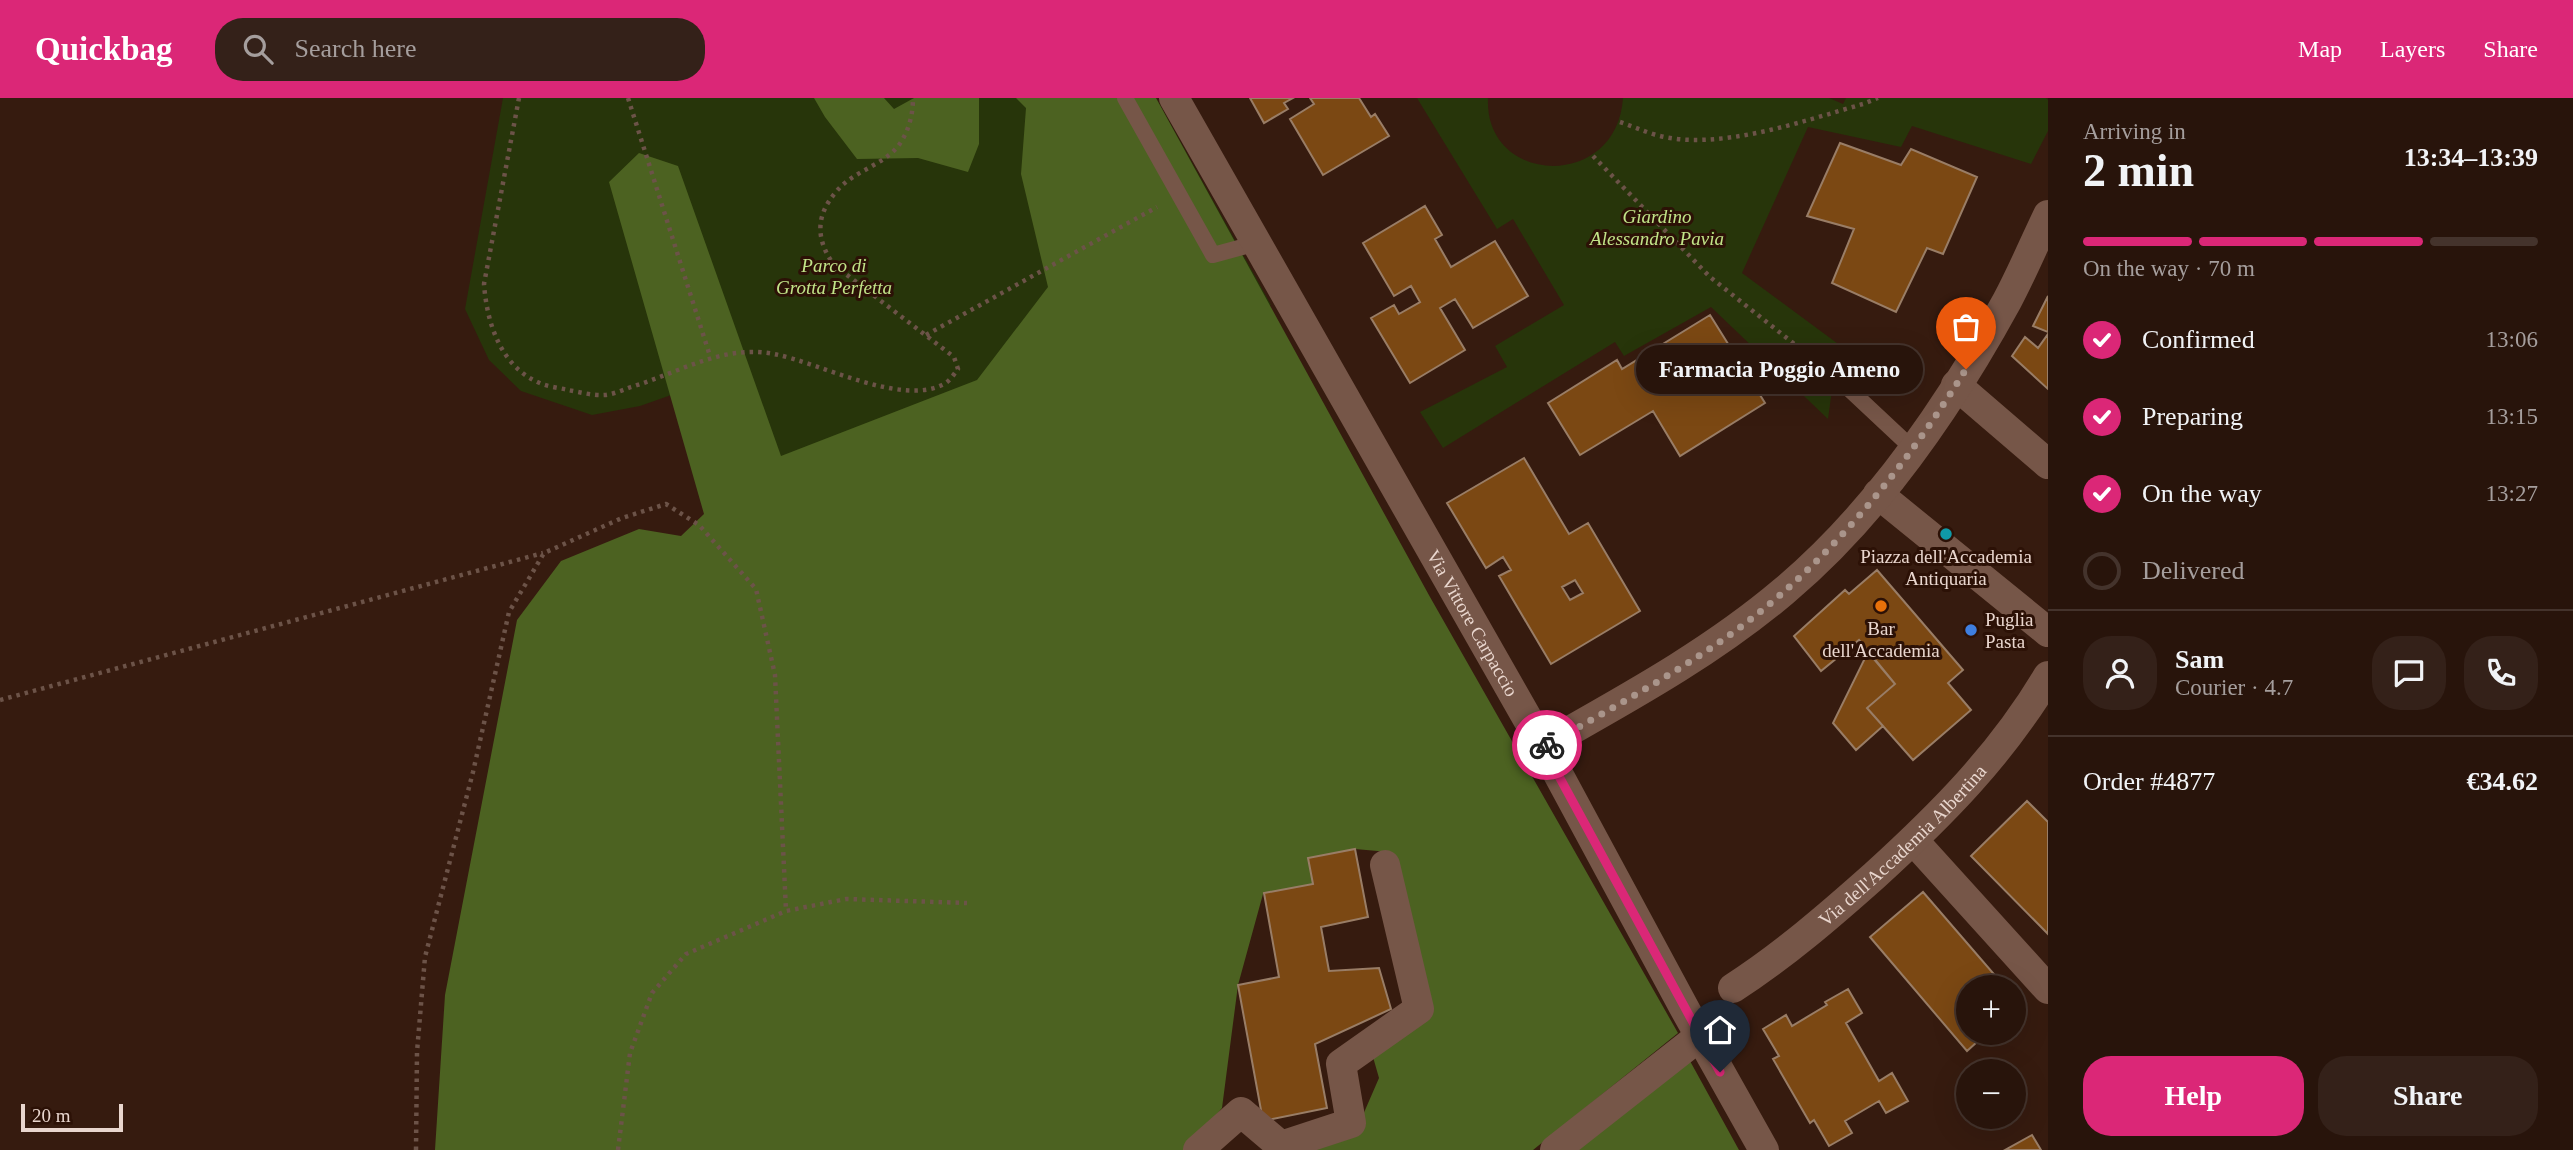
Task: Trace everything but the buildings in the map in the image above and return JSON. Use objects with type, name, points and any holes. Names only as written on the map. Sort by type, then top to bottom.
[{"type":"street","name":"Via Vittore Carpaccio","points":[[1174,98],[1543,747],[1764,1150]]},
{"type":"street","points":[[1543,747],[1608,711],[1699,654],[1766,606],[1828,550],[1878,494],[1913,449],[1956,385],[2007,300],[2048,215]]},
{"type":"street","points":[[1956,385],[2048,464]]},
{"type":"street","points":[[1878,494],[2048,632]]},
{"type":"street","name":"Via dell'Accademia Albertina","points":[[1733,988],[1780,956],[1822,922],[1963,791],[1987,763],[2048,676]]},
{"type":"street","points":[[1913,840],[2048,989]]},
{"type":"street","points":[[1198,1150],[1241,1112],[1282,1146],[1351,1122],[1341,1064],[1419,1009],[1385,864]]},
{"type":"street","points":[[1555,1150],[1700,1037]]},
{"type":"lane","points":[[1125,98],[1213,255],[1257,243]]},
{"type":"lane","points":[[1834,375],[1913,449]]},
{"type":"path","points":[[519,98],[484,284],[486,311],[495,337],[512,364],[541,383],[605,395],[642,384],[710,356],[772,353],[895,390],[915,391],[947,383],[958,369],[954,356],[834,265],[825,253],[820,239],[820,224],[836,191],[890,155],[905,135],[913,113],[913,98]]},
{"type":"path","points":[[628,98],[710,356]]},
{"type":"path","points":[[1620,122],[1657,135],[1693,139],[1748,135],[1878,98]]},
{"type":"path","points":[[1593,156],[1710,277],[1834,375]]},
{"type":"path","points":[[926,335],[1179,195]]},
{"type":"path","points":[[0,700],[544,553],[622,518],[666,504],[699,525],[756,589],[775,675],[786,911]]},
{"type":"path","points":[[416,1150],[417,1052],[425,957],[473,772],[509,612],[544,553]]},
{"type":"path","points":[[618,1150],[630,1053],[652,993],[686,954],[786,911],[846,899],[967,903]]},
{"type":"green space","name":"Parco di Grotta Perfetta","points":[[503,98],[1156,98],[1271,305],[755,481],[694,387],[640,406],[592,415],[521,391],[489,360],[465,309]]},
{"type":"green space","points":[[814,98],[884,98],[894,109],[914,98],[979,98],[979,144],[968,172],[918,158],[857,159]]},
{"type":"green space","points":[[1016,98],[1156,98],[1430,597],[1678,1033],[1533,1150],[1282,1150],[1356,1131],[1379,1078],[1371,1050],[1427,1007],[1389,852],[1355,849],[1308,858],[1313,884],[1263,894],[1238,985],[1222,1108],[1187,1150],[435,1150],[445,995],[517,620],[561,561],[639,529],[681,536],[704,514],[609,182],[639,153],[678,166],[781,456],[977,380],[1048,287],[1021,174],[1026,108]]},
{"type":"green space","name":"Giardino Alessandro Pavia","points":[[1417,98],[1488,98],[1492,127],[1507,148],[1527,161],[1552,166],[1577,162],[1599,150],[1615,128],[1623,98],[1829,98],[1843,104],[1846,98],[2046,98],[2048,131],[2031,164],[1912,126],[1901,147],[1808,127],[1742,273],[1849,352],[1834,375],[1828,419],[1711,307],[1624,356],[1615,342],[1443,448],[1420,412],[1507,367],[1495,346],[1564,305],[1513,219],[1497,229]]},
{"type":"green space","points":[[1690,1061],[1739,1150],[1574,1150]]},
{"type":"way so far","points":[[1547,745],[1608,711],[1699,654],[1787,589],[1828,550],[1878,494],[1913,449],[1966,369]]},
{"type":"place","name":"Farmacia Poggio Ameno","points":[[1966,369]]},
{"type":"place","name":"Piazza dell'Accademia Antiquaria","points":[[1946,534]]},
{"type":"place","name":"Bar dell'Accademia","points":[[1881,606]]},
{"type":"place","name":"Puglia Pasta","points":[[1971,630]]},
{"type":"route","points":[[1547,745],[1543,747],[1720,1072]]}]
